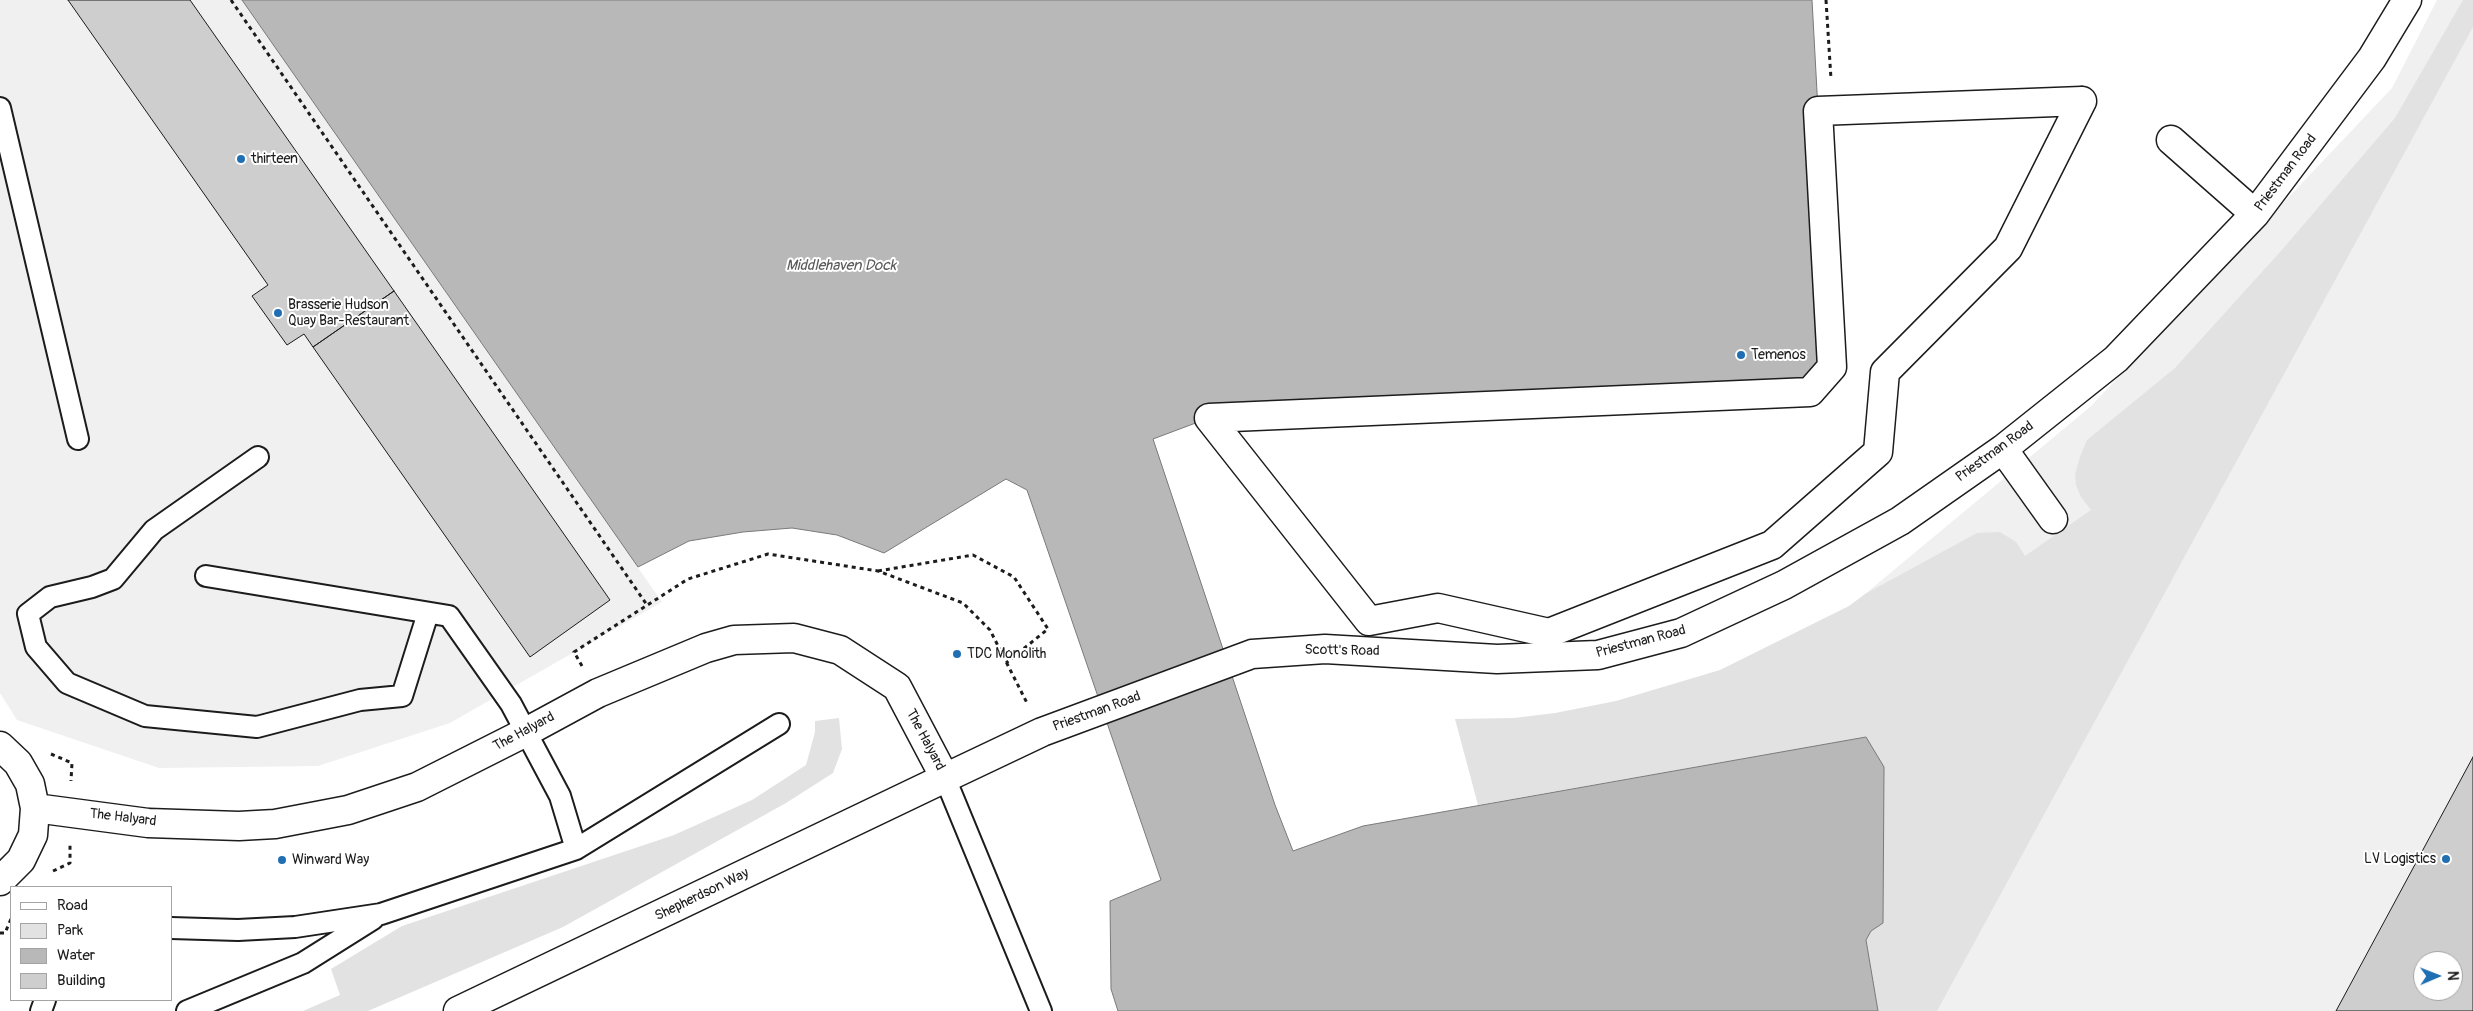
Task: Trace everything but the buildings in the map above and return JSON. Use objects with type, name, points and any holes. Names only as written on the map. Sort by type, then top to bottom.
[{"type":"street","name":"Priestman Road","points":[[1431,654],[1497,659],[1598,655],[1681,633],[1784,585],[1900,521],[2003,449],[2116,359],[2255,214],[2372,58],[2408,0]]},
{"type":"street","points":[[2082,101],[2008,248],[1885,372],[1878,452],[1772,545],[1549,633],[1438,608],[1369,621],[1209,418],[1810,392],[1832,366],[1818,111],[2082,101]]},
{"type":"street","points":[[2172,140],[2255,214]]},
{"type":"street","points":[[2003,449],[2053,518]]},
{"type":"street","name":"The Halyard","points":[[36,808],[148,823],[238,826],[275,824],[348,810],[417,787],[598,693],[706,648],[734,640],[794,638],[840,650],[897,688],[945,778]]},
{"type":"street","name":"Scott's Road","points":[[1252,654],[1325,649],[1431,654]]},
{"type":"street","name":"Priestman Road","points":[[945,778],[1042,732],[1252,654]]},
{"type":"street","points":[[0,746],[18,764],[30,784],[36,808],[33,835],[29,844],[21,860],[0,881]]},
{"type":"street","name":"Shepherdson Way","points":[[458,1011],[945,778]]},
{"type":"lane","points":[[0,108],[78,439]]},
{"type":"lane","points":[[258,457],[154,530],[113,579],[92,587],[50,597],[28,614],[36,647],[67,683],[145,716],[258,726],[360,700],[402,696],[428,613]]},
{"type":"lane","points":[[206,576],[448,616],[511,704],[560,796],[576,849]]},
{"type":"lane","points":[[172,928],[238,930],[295,927],[381,914],[576,849],[780,724]]},
{"type":"lane","points":[[945,778],[1041,1011]]},
{"type":"lane","points":[[187,1011],[303,963],[381,914]]},
{"type":"path","points":[[232,0],[647,606]]},
{"type":"path","points":[[598,693],[574,652],[688,579],[768,554],[878,571],[963,604],[990,630],[1042,732]]},
{"type":"path","points":[[878,571],[973,555],[1014,577],[1048,629],[1006,663]]},
{"type":"path","points":[[0,933],[5,933],[10,921]]},
{"type":"shaded area","points":[[0,0],[242,0],[662,602],[450,723],[318,766],[159,768],[17,720],[0,693]]},
{"type":"shaded area","points":[[2437,0],[2473,0],[2473,1011],[1915,1011],[1865,594],[2090,407],[2392,88]]},
{"type":"green space","points":[[2463,0],[2473,0],[2473,27],[1937,1011],[1878,1011],[1866,940],[1871,931],[1866,737],[1478,805],[1455,719],[1514,718],[1555,713],[1616,701],[1720,670],[1849,606],[1865,594],[1977,533],[2000,532],[2016,542],[2025,556],[2091,510],[2081,497],[2076,485],[2075,474],[2087,440],[2175,368],[2281,251],[2395,118]]},
{"type":"green space","points":[[839,718],[842,749],[833,773],[786,803],[563,927],[368,1011],[303,1011],[340,995],[331,969],[402,926],[674,835],[752,800],[806,765],[815,732],[815,721]]},
{"type":"water","name":"Middlehaven Dock","points":[[242,0],[1812,0],[1832,367],[1810,392],[1209,418],[1153,439],[1275,805],[1293,851],[1363,826],[1866,737],[1884,767],[1883,923],[1871,931],[1866,940],[1878,1011],[1118,1011],[1111,989],[1110,901],[1161,880],[1027,490],[1006,479],[884,553],[837,535],[792,528],[743,532],[689,541],[638,567]]},
{"type":"place","name":"thirteen","points":[[241,159]]},
{"type":"place","name":"Brasserie Hudson Quay Bar-Restaurant","points":[[278,313]]},
{"type":"place","name":"Temenos","points":[[1741,355]]},
{"type":"place","name":"TDC Monolith","points":[[957,654]]},
{"type":"place","name":"LV Logistics","points":[[2446,859]]},
{"type":"place","name":"Winward Way","points":[[282,860]]}]
